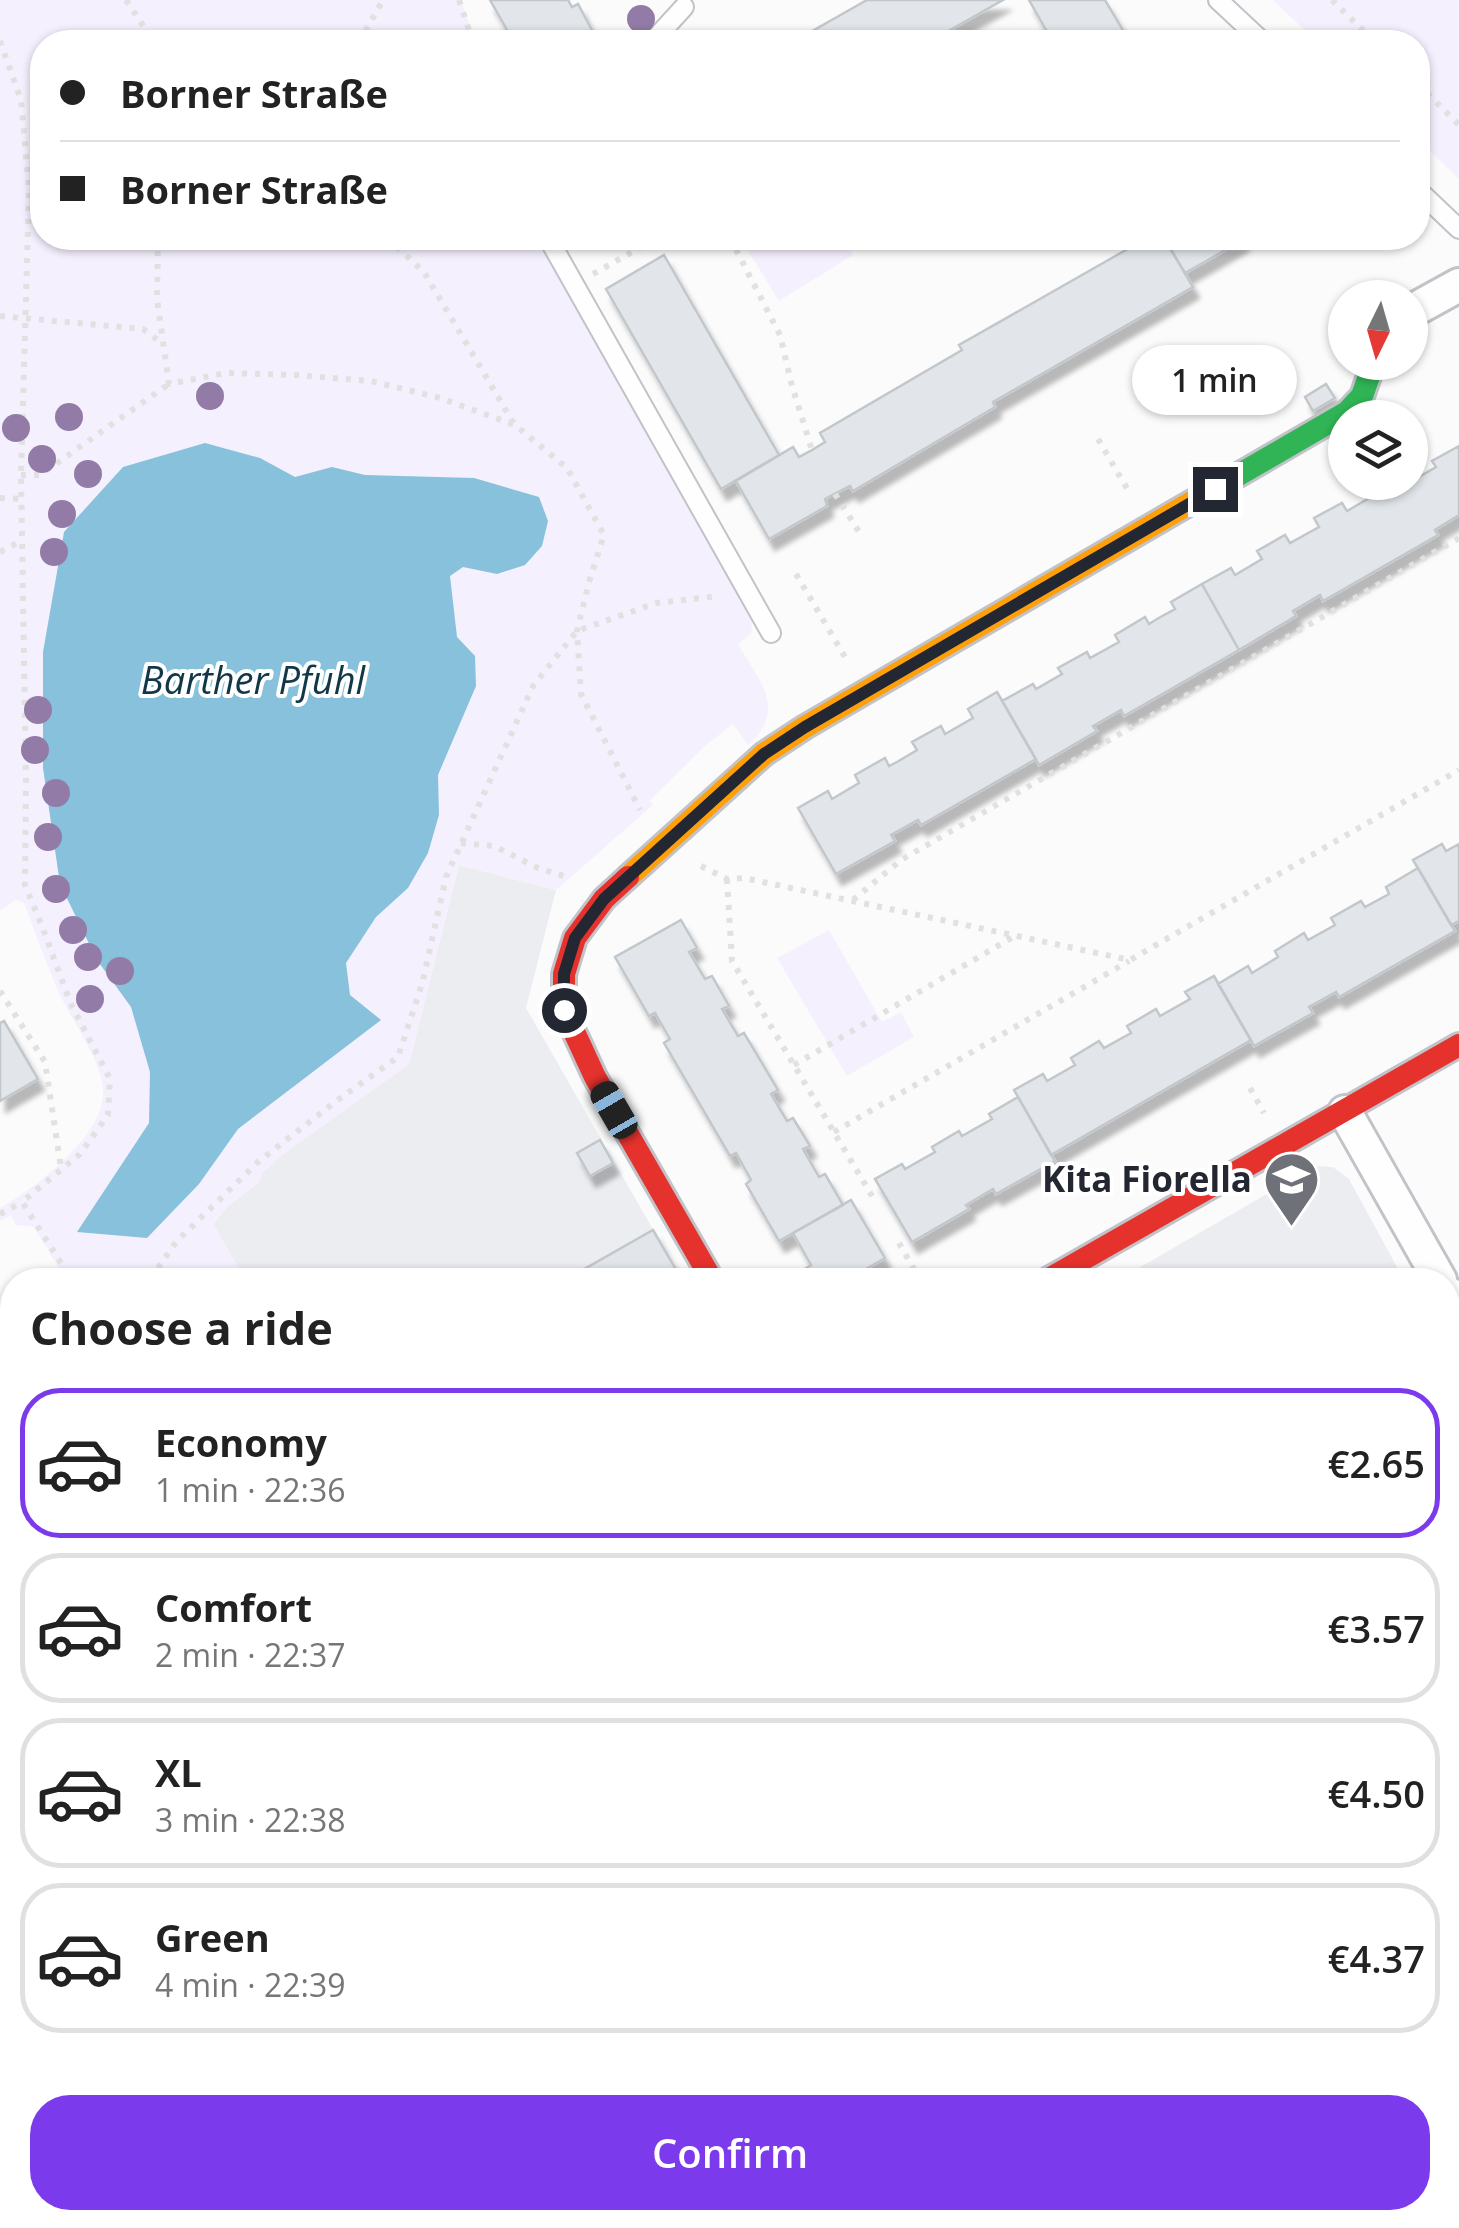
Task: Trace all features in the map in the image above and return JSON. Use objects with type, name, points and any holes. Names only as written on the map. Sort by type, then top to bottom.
[{"type":"street","points":[[1428,302],[1459,286]]},
{"type":"street","points":[[705,1268],[595,1077],[564,1010],[564,974],[575,938],[604,899],[764,754],[1347,412],[1362,396],[1368,380]]},
{"type":"street","points":[[1068,1268],[1459,1045]]},
{"type":"street","points":[[1345,1112],[1433,1268]]},
{"type":"lane","points":[[1218,0],[1250,30]]},
{"type":"lane","points":[[662,30],[686,2]]},
{"type":"lane","points":[[1430,201],[1459,229]]},
{"type":"lane","points":[[554,250],[771,633]]},
{"type":"path","points":[[126,0],[146,30]]},
{"type":"path","points":[[366,30],[383,0]]},
{"type":"path","points":[[459,0],[470,30]]},
{"type":"path","points":[[1332,0],[1363,30]]},
{"type":"path","points":[[0,42],[21,100],[29,190],[21,475],[25,885],[70,1002],[110,1079],[108,1115],[80,1154],[22,1202],[0,1214]]},
{"type":"path","points":[[1430,96],[1459,125]]},
{"type":"path","points":[[158,250],[158,299],[169,384]]},
{"type":"path","points":[[400,250],[424,272],[515,426]]},
{"type":"path","points":[[573,286],[637,250]]},
{"type":"path","points":[[736,250],[780,335],[812,450]]},
{"type":"path","points":[[0,316],[142,329],[164,345]]},
{"type":"path","points":[[21,475],[40,475],[169,384],[226,373],[371,381],[440,398],[515,426],[567,468],[604,535],[577,630],[581,694],[637,807],[670,838]]},
{"type":"path","points":[[836,494],[861,535]]},
{"type":"path","points":[[0,498],[21,500]]},
{"type":"path","points":[[852,901],[902,860],[1459,538]]},
{"type":"path","points":[[0,552],[23,540]]},
{"type":"path","points":[[796,574],[866,692]]},
{"type":"path","points":[[158,1268],[176,1242],[259,1161],[398,1057],[422,984],[446,876],[534,686],[577,630],[656,603],[747,593]]},
{"type":"path","points":[[834,1132],[1459,770]]},
{"type":"path","points":[[461,843],[494,846],[538,868],[584,881],[604,899]]},
{"type":"path","points":[[875,1201],[732,960],[727,879],[744,878],[1130,960]]},
{"type":"path","points":[[794,1065],[1015,936]]},
{"type":"path","points":[[0,991],[45,1062],[61,1168]]},
{"type":"path","points":[[22,1202],[64,1268]]},
{"type":"path","points":[[899,1243],[913,1268]]},
{"type":"shaded area","points":[[0,0],[461,0],[471,30],[30,30],[30,250],[542,250],[753,616],[751,634],[738,644],[766,694],[767,719],[748,745],[733,724],[705,746],[649,801],[653,805],[556,890],[459,865],[409,1064],[282,1155],[260,1181],[213,1223],[238,1268],[59,1268],[34,1227],[16,1225],[11,1215],[0,1221],[0,1208],[49,1173],[81,1141],[94,1124],[103,1089],[98,1067],[56,986],[24,903],[16,900],[0,910]]},
{"type":"shaded area","points":[[1273,0],[1459,0],[1459,179],[1430,151],[1430,30],[1304,30]]},
{"type":"shaded area","points":[[748,250],[850,250],[853,255],[779,301]]},
{"type":"shaded area","points":[[459,865],[556,890],[526,1008],[675,1268],[238,1268],[213,1224],[227,1207],[259,1182],[261,1174],[282,1155],[409,1064]]},
{"type":"shaded area","points":[[829,930],[882,1022],[901,1012],[914,1037],[847,1076],[777,958]]},
{"type":"shaded area","name":"Kita Fiorella","points":[[1315,1166],[1333,1167],[1349,1179],[1397,1268],[1139,1268]]},
{"type":"water","name":"Barther Pfuhl","points":[[205,443],[260,458],[295,477],[332,467],[365,475],[474,478],[539,497],[548,521],[542,546],[525,565],[497,574],[463,567],[450,576],[457,637],[475,656],[476,686],[438,775],[439,815],[428,853],[408,888],[376,917],[346,963],[350,995],[381,1020],[238,1129],[199,1184],[147,1238],[77,1232],[149,1123],[150,1072],[131,1007],[97,960],[60,884],[43,768],[43,652],[64,532],[123,467]]},
{"type":"building","points":[[490,0],[568,0],[572,7],[578,4],[592,30],[507,30]]},
{"type":"building","points":[[867,0],[1003,0],[950,30],[814,30]]},
{"type":"building","points":[[1029,0],[1105,0],[1123,30],[1046,30]]},
{"type":"building","points":[[1126,250],[1171,250],[1193,287],[993,402],[995,407],[853,491],[850,486],[825,499],[827,506],[769,539],[736,481],[793,447],[799,457],[812,450],[825,442],[820,433],[962,350],[959,345]]},
{"type":"building","points":[[1171,250],[1225,250],[1185,273]]},
{"type":"building","points":[[664,255],[779,455],[721,489],[606,289]]},
{"type":"building","points":[[1326,384],[1335,398],[1313,411],[1305,397]]},
{"type":"building","points":[[1459,446],[1459,515],[1435,530],[1438,535],[1323,601],[1320,595],[1293,611],[1296,616],[1239,650],[1202,584],[1231,568],[1235,575],[1262,559],[1257,551],[1285,535],[1290,543],[1319,527],[1314,518],[1342,503],[1347,511],[1366,500],[1428,500],[1428,472],[1436,467],[1432,461]]},
{"type":"building","points":[[1202,584],[1239,650],[1124,716],[1121,710],[1093,726],[1097,731],[1039,765],[1002,701],[1033,684],[1036,689],[1062,674],[1058,668],[1087,652],[1090,658],[1119,642],[1115,635],[1145,617],[1149,624],[1175,609],[1171,602]]},
{"type":"building","points":[[997,692],[1036,759],[921,825],[918,820],[891,835],[895,841],[836,874],[798,808],[828,791],[832,799],[859,783],[855,775],[885,758],[889,766],[917,750],[912,742],[941,726],[945,734],[973,718],[968,709]]},
{"type":"building","points":[[1442,844],[1446,851],[1459,844],[1459,921],[1451,925],[1413,860]]},
{"type":"building","points":[[1418,868],[1455,931],[1339,997],[1336,992],[1309,1007],[1313,1013],[1254,1046],[1218,984],[1248,966],[1252,973],[1278,957],[1275,951],[1304,933],[1308,940],[1335,925],[1331,918],[1361,901],[1365,907],[1389,894],[1386,887]]},
{"type":"building","points":[[681,920],[697,948],[689,952],[705,979],[712,976],[729,1006],[722,1009],[738,1036],[744,1033],[778,1090],[771,1094],[787,1121],[793,1118],[810,1146],[803,1149],[819,1177],[825,1174],[843,1205],[779,1241],[746,1184],[751,1180],[736,1153],[730,1156],[664,1043],[670,1039],[655,1013],[649,1016],[615,957]]},
{"type":"building","points":[[1214,976],[1251,1040],[1051,1155],[1014,1090],[1043,1074],[1047,1081],[1075,1065],[1071,1058],[1099,1041],[1104,1048],[1131,1033],[1127,1026],[1156,1009],[1160,1016],[1190,999],[1185,992]]},
{"type":"building","points":[[4,1021],[38,1079],[0,1101],[0,1023]]},
{"type":"building","points":[[1018,1097],[1055,1161],[996,1194],[993,1189],[966,1205],[969,1209],[912,1242],[875,1179],[902,1164],[905,1169],[935,1152],[932,1147],[959,1131],[962,1136],[992,1119],[989,1114]]},
{"type":"building","points":[[600,1140],[613,1163],[590,1176],[577,1153]]},
{"type":"building","points":[[851,1200],[885,1258],[868,1268],[806,1268],[811,1265],[793,1233]]},
{"type":"building","points":[[653,1230],[675,1268],[586,1268]]},
{"type":"traffic: fast","points":[[1216,488],[1347,412],[1362,396],[1368,380]]},
{"type":"traffic: slow","points":[[628,877],[764,754],[1216,488]]},
{"type":"traffic: jam","points":[[628,877],[604,899],[575,938],[564,974],[564,1010],[595,1077],[705,1268]]},
{"type":"traffic: jam","points":[[1068,1268],[1459,1045]]},
{"type":"place","name":"Kita Fiorella","points":[[1291,1229]]},
{"type":"route","points":[[564,1010],[564,974],[575,938],[604,899],[764,754],[1215,489]]}]
